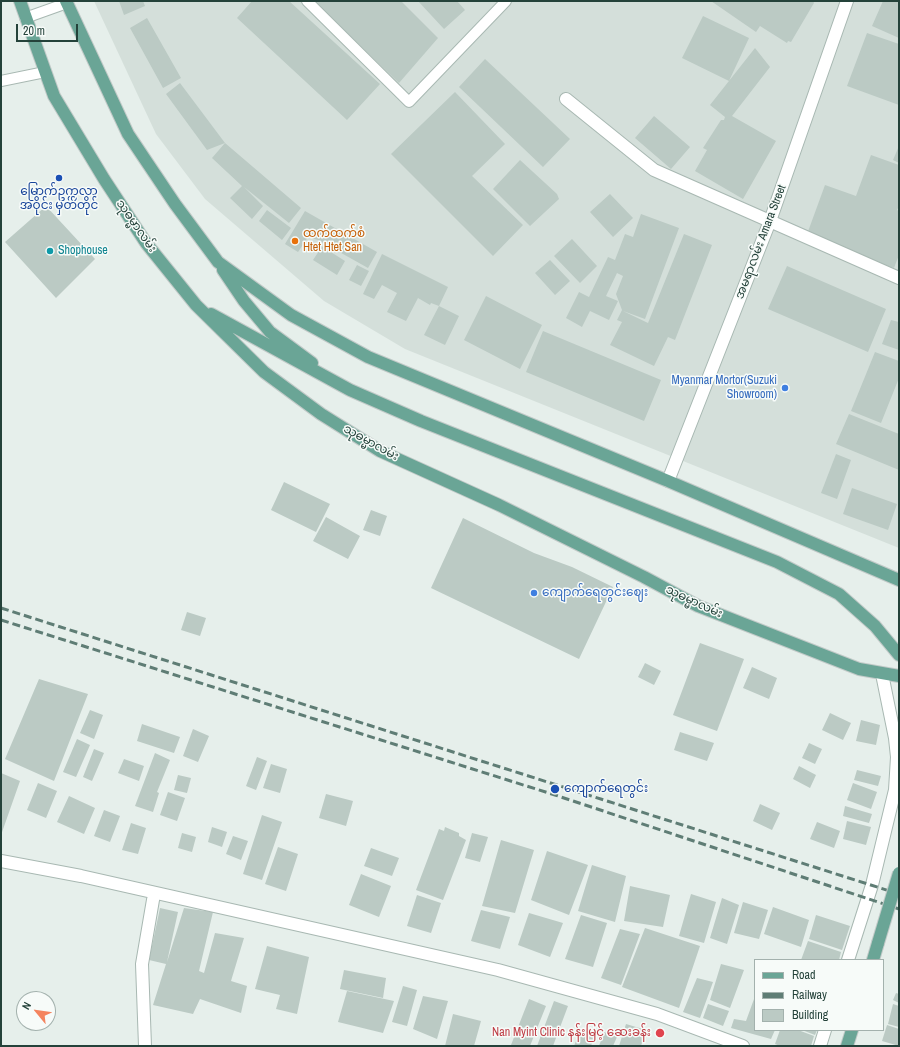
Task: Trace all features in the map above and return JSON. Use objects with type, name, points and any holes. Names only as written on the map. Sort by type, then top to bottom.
[{"type":"main road","name":"သုဓမ္မာလမ်း","points":[[20,1],[54,96],[104,179],[146,243],[196,305],[264,372],[321,414],[380,451],[499,505],[644,577],[698,606],[859,669],[899,676]]},
{"type":"main road","points":[[66,2],[128,134],[175,204],[218,262],[244,301],[270,332],[350,390]]},
{"type":"main road","points":[[218,262],[291,315],[368,357],[668,481],[899,580]]},
{"type":"main road","points":[[196,305],[350,390],[421,421],[777,562],[839,594],[875,626],[899,655]]},
{"type":"main road","points":[[873,959],[899,873]]},
{"type":"main road","points":[[878,943],[899,903]]},
{"type":"main road","points":[[847,1046],[852,1031]]},
{"type":"street","name":"အမရာလမ်း Amara Street","points":[[668,481],[770,222],[847,1]]},
{"type":"street","points":[[566,100],[654,170],[899,278]]},
{"type":"street","points":[[848,959],[870,892],[895,790],[897,757],[895,738],[882,674]]},
{"type":"street","points":[[1,862],[82,876],[154,894],[299,924],[498,970],[657,1014],[743,1046]]},
{"type":"street","points":[[145,1046],[142,964],[154,894]]},
{"type":"street","points":[[820,1046],[825,1031]]},
{"type":"lane","points":[[307,1],[408,102],[506,1]]},
{"type":"lane","points":[[25,18],[66,2]]},
{"type":"lane","points":[[1,81],[45,72]]},
{"type":"shaded area","points":[[94,1],[899,1],[899,548],[405,349],[324,301],[205,199],[156,134]]},
{"type":"building","points":[[119,1],[143,1],[145,6],[124,15]]},
{"type":"building","points":[[252,1],[289,1],[380,84],[347,120],[237,18]]},
{"type":"building","points":[[314,1],[401,1],[438,38],[399,83]]},
{"type":"building","points":[[418,1],[457,1],[465,10],[444,29]]},
{"type":"building","points":[[711,1],[813,1],[814,3],[791,42],[788,41],[787,43],[760,26],[756,32]]},
{"type":"building","points":[[883,1],[899,1],[899,38],[872,26]]},
{"type":"building","points":[[703,16],[749,38],[729,81],[682,58]]},
{"type":"building","points":[[147,18],[181,78],[163,88],[130,28]]},
{"type":"building","points":[[867,33],[899,44],[899,105],[847,86]]},
{"type":"building","points":[[755,48],[770,67],[732,116],[776,141],[743,199],[695,171],[707,150],[703,148],[721,120],[724,120],[725,117],[710,105]]},
{"type":"building","points":[[485,59],[570,139],[543,167],[459,87]]},
{"type":"building","points":[[180,83],[225,143],[207,150],[166,94]]},
{"type":"building","points":[[455,92],[505,144],[472,176],[523,225],[493,256],[391,154]]},
{"type":"building","points":[[654,116],[690,147],[671,169],[635,138]]},
{"type":"building","points":[[225,143],[301,208],[289,223],[244,187],[263,206],[252,219],[230,198],[242,186],[212,158]]},
{"type":"building","points":[[899,146],[899,163],[893,160]]},
{"type":"building","points":[[871,155],[899,165],[899,206],[897,210],[899,211],[899,255],[894,268],[806,237],[825,185],[856,196]]},
{"type":"building","points":[[520,160],[557,194],[559,199],[530,226],[493,189]]},
{"type":"building","points":[[610,194],[633,218],[613,237],[590,212]]},
{"type":"building","name":"Shophouse","points":[[46,206],[95,259],[56,298],[5,242]]},
{"type":"building","points":[[267,210],[291,228],[282,240],[259,221]]},
{"type":"building","points":[[305,211],[377,252],[368,268],[318,240],[308,237],[298,252],[285,244]]},
{"type":"building","points":[[641,214],[679,228],[645,319],[623,311],[648,323],[684,234],[712,245],[675,340],[668,337],[654,366],[610,345],[622,322],[617,320],[622,310],[616,294],[623,276],[617,273],[606,296],[618,301],[609,320],[590,311],[582,327],[566,318],[579,292],[589,297],[608,257],[615,260],[625,234],[633,237]]},
{"type":"building","points":[[572,239],[597,266],[580,283],[554,256]]},
{"type":"building","points":[[315,242],[345,261],[337,275],[313,260],[319,251],[312,247]]},
{"type":"building","points":[[382,254],[448,287],[439,306],[431,303],[430,305],[418,298],[406,321],[387,312],[397,293],[382,285],[374,299],[363,294]]},
{"type":"building","points":[[550,260],[570,281],[555,295],[535,273]]},
{"type":"building","points":[[357,265],[369,271],[361,286],[349,280]]},
{"type":"building","points":[[787,266],[886,309],[868,352],[768,309]]},
{"type":"building","points":[[486,296],[542,325],[520,369],[464,340]]},
{"type":"building","points":[[439,306],[459,316],[445,345],[424,335]]},
{"type":"building","points":[[891,320],[899,322],[899,350],[882,344]]},
{"type":"building","points":[[543,331],[661,380],[644,421],[526,372]]},
{"type":"building","points":[[875,352],[899,361],[899,378],[881,423],[851,411]]},
{"type":"building","points":[[849,414],[899,434],[899,470],[836,444]]},
{"type":"building","points":[[836,454],[851,460],[837,499],[821,493]]},
{"type":"building","points":[[284,482],[330,504],[316,532],[271,510]]},
{"type":"building","points":[[852,488],[897,504],[888,530],[843,514]]},
{"type":"building","points":[[371,510],[387,516],[380,536],[363,530]]},
{"type":"building","points":[[326,517],[360,536],[348,559],[313,541]]},
{"type":"building","points":[[463,518],[534,553],[572,567],[613,587],[579,659],[431,588]]},
{"type":"building","points":[[187,612],[206,618],[200,636],[181,630]]},
{"type":"building","points":[[700,643],[744,659],[717,731],[673,715]]},
{"type":"building","points":[[645,663],[661,671],[654,685],[638,677]]},
{"type":"building","points":[[752,667],[777,678],[769,699],[743,688]]},
{"type":"building","points":[[39,679],[88,694],[54,781],[5,759]]},
{"type":"building","points":[[90,710],[103,715],[94,739],[80,733]]},
{"type":"building","points":[[830,713],[851,723],[843,740],[822,730]]},
{"type":"building","points":[[861,720],[880,725],[876,745],[856,741]]},
{"type":"building","points":[[142,724],[180,737],[174,753],[137,741]]},
{"type":"building","points":[[193,729],[209,736],[198,762],[183,756]]},
{"type":"building","points":[[680,732],[714,743],[707,761],[674,750]]},
{"type":"building","points":[[77,739],[90,745],[76,777],[63,772]]},
{"type":"building","points":[[809,743],[822,749],[815,764],[802,758]]},
{"type":"building","points":[[94,749],[104,753],[92,781],[83,777]]},
{"type":"building","points":[[155,753],[170,760],[157,792],[159,793],[153,812],[135,806]]},
{"type":"building","points":[[257,757],[267,761],[256,790],[246,786]]},
{"type":"building","points":[[124,759],[144,766],[139,781],[118,773]]},
{"type":"building","points":[[271,764],[287,769],[280,793],[263,788]]},
{"type":"building","points":[[799,766],[816,775],[810,788],[793,779]]},
{"type":"building","points":[[857,770],[881,776],[878,786],[854,780]]},
{"type":"building","points":[[1,773],[20,781],[1,835]]},
{"type":"building","points":[[178,775],[191,778],[187,793],[174,790]]},
{"type":"building","points":[[38,783],[57,791],[46,818],[27,810]]},
{"type":"building","points":[[853,783],[877,792],[871,809],[847,800]]},
{"type":"building","points":[[168,792],[185,798],[177,821],[160,815]]},
{"type":"building","points":[[326,794],[353,801],[346,826],[319,818]]},
{"type":"building","points":[[69,796],[95,808],[84,834],[57,822]]},
{"type":"building","points":[[760,804],[780,813],[772,830],[753,821]]},
{"type":"building","points":[[845,806],[872,814],[869,823],[843,816]]},
{"type":"building","points":[[104,810],[120,816],[110,842],[94,836]]},
{"type":"building","points":[[262,815],[282,822],[262,880],[243,874]]},
{"type":"building","points":[[847,821],[871,827],[866,845],[843,839]]},
{"type":"building","points":[[817,822],[840,831],[834,848],[810,839]]},
{"type":"building","points":[[131,823],[146,828],[138,854],[122,850]]},
{"type":"building","points":[[212,827],[227,832],[222,847],[208,842]]},
{"type":"building","points":[[445,827],[459,833],[459,836],[466,840],[443,900],[416,890],[439,829],[444,831]]},
{"type":"building","points":[[182,833],[196,837],[192,852],[178,848]]},
{"type":"building","points":[[472,833],[488,837],[480,862],[465,858]]},
{"type":"building","points":[[233,836],[248,841],[241,860],[226,854]]},
{"type":"building","points":[[501,840],[534,850],[515,913],[482,906]]},
{"type":"building","points":[[278,847],[298,854],[286,891],[265,884]]},
{"type":"building","points":[[371,848],[399,858],[392,876],[364,866]]},
{"type":"building","points":[[547,851],[588,865],[569,915],[531,900]]},
{"type":"building","points":[[592,865],[626,876],[615,922],[578,911]]},
{"type":"building","points":[[361,874],[391,886],[379,917],[349,905]]},
{"type":"building","points":[[630,886],[670,895],[663,927],[624,921]]},
{"type":"building","points":[[691,894],[716,902],[704,943],[679,936]]},
{"type":"building","points":[[417,895],[441,903],[431,933],[407,926]]},
{"type":"building","points":[[722,898],[739,905],[727,944],[710,938]]},
{"type":"building","points":[[743,902],[768,910],[759,939],[734,933]]},
{"type":"building","points":[[773,907],[809,920],[801,947],[764,934]]},
{"type":"building","points":[[160,908],[178,912],[167,962],[184,908],[213,912],[199,971],[204,973],[215,933],[244,938],[231,981],[247,986],[241,1013],[200,999],[193,1014],[153,1005],[166,964],[149,960]]},
{"type":"building","points":[[481,910],[510,917],[500,949],[471,941]]},
{"type":"building","points":[[529,913],[563,923],[550,957],[518,945]]},
{"type":"building","points":[[581,915],[607,923],[593,967],[565,959]]},
{"type":"building","points":[[816,915],[850,926],[842,950],[809,939]]},
{"type":"building","points":[[645,928],[700,946],[679,1008],[622,987]]},
{"type":"building","points":[[620,929],[640,934],[621,985],[601,978]]},
{"type":"building","points":[[808,941],[841,952],[839,959],[801,959]]},
{"type":"building","points":[[267,946],[309,957],[297,1014],[276,1009],[280,995],[255,989]]},
{"type":"building","points":[[721,964],[744,970],[730,1008],[710,1000]]},
{"type":"building","points":[[344,970],[386,978],[383,998],[340,989]]},
{"type":"building","points":[[697,978],[713,982],[700,1018],[683,1012]]},
{"type":"building","points":[[403,986],[417,990],[407,1026],[392,1022]]},
{"type":"building","points":[[347,991],[394,1001],[383,1033],[338,1022]]},
{"type":"building","points":[[896,993],[899,994],[899,1003],[893,1000]]},
{"type":"building","points":[[423,996],[448,1001],[437,1039],[413,1029]]},
{"type":"building","points":[[529,999],[546,1006],[530,1046],[511,1045]]},
{"type":"building","points":[[754,999],[754,1031],[775,1031],[771,1039],[731,1028],[734,1019],[746,1021]]},
{"type":"building","points":[[554,1001],[568,1006],[553,1046],[537,1046]]},
{"type":"building","points":[[708,1004],[729,1011],[723,1026],[703,1018]]},
{"type":"building","points":[[893,1004],[899,1006],[899,1027],[888,1024]]},
{"type":"building","points":[[453,1014],[481,1021],[474,1046],[445,1046]]},
{"type":"building","points":[[626,1024],[646,1030],[641,1046],[619,1046]]},
{"type":"building","points":[[887,1025],[899,1029],[899,1046],[882,1041]]},
{"type":"building","points":[[581,1029],[596,1032],[591,1046],[574,1046]]},
{"type":"building","points":[[780,1031],[801,1031],[814,1036],[811,1046],[780,1046],[775,1044]]},
{"type":"building","points":[[805,1031],[817,1031],[815,1035]]},
{"type":"building","points":[[604,1032],[617,1037],[613,1046],[599,1046]]},
{"type":"railway","points":[[1,608],[899,894]]},
{"type":"railway","points":[[1,620],[555,795],[899,909]]},
{"type":"place","name":"မြောက်ဥက္ကလာ အဝိုင်း မှတ်တိုင်","points":[[59,178]]},
{"type":"place","name":"ထက်ထက်စံ Htet Htet San","points":[[295,241]]},
{"type":"place","name":"Shophouse","points":[[50,251]]},
{"type":"place","name":"Myanmar Mortor(Suzuki Showroom)","points":[[785,388]]},
{"type":"place","name":"ကျောက်ရေတွင်းဈေး","points":[[534,593]]},
{"type":"place","name":"ကျောက်ရေတွင်း","points":[[555,789]]},
{"type":"place","name":"Nan Myint Clinic နန်းမြင့် ဆေးခန်း","points":[[660,1033]]}]
